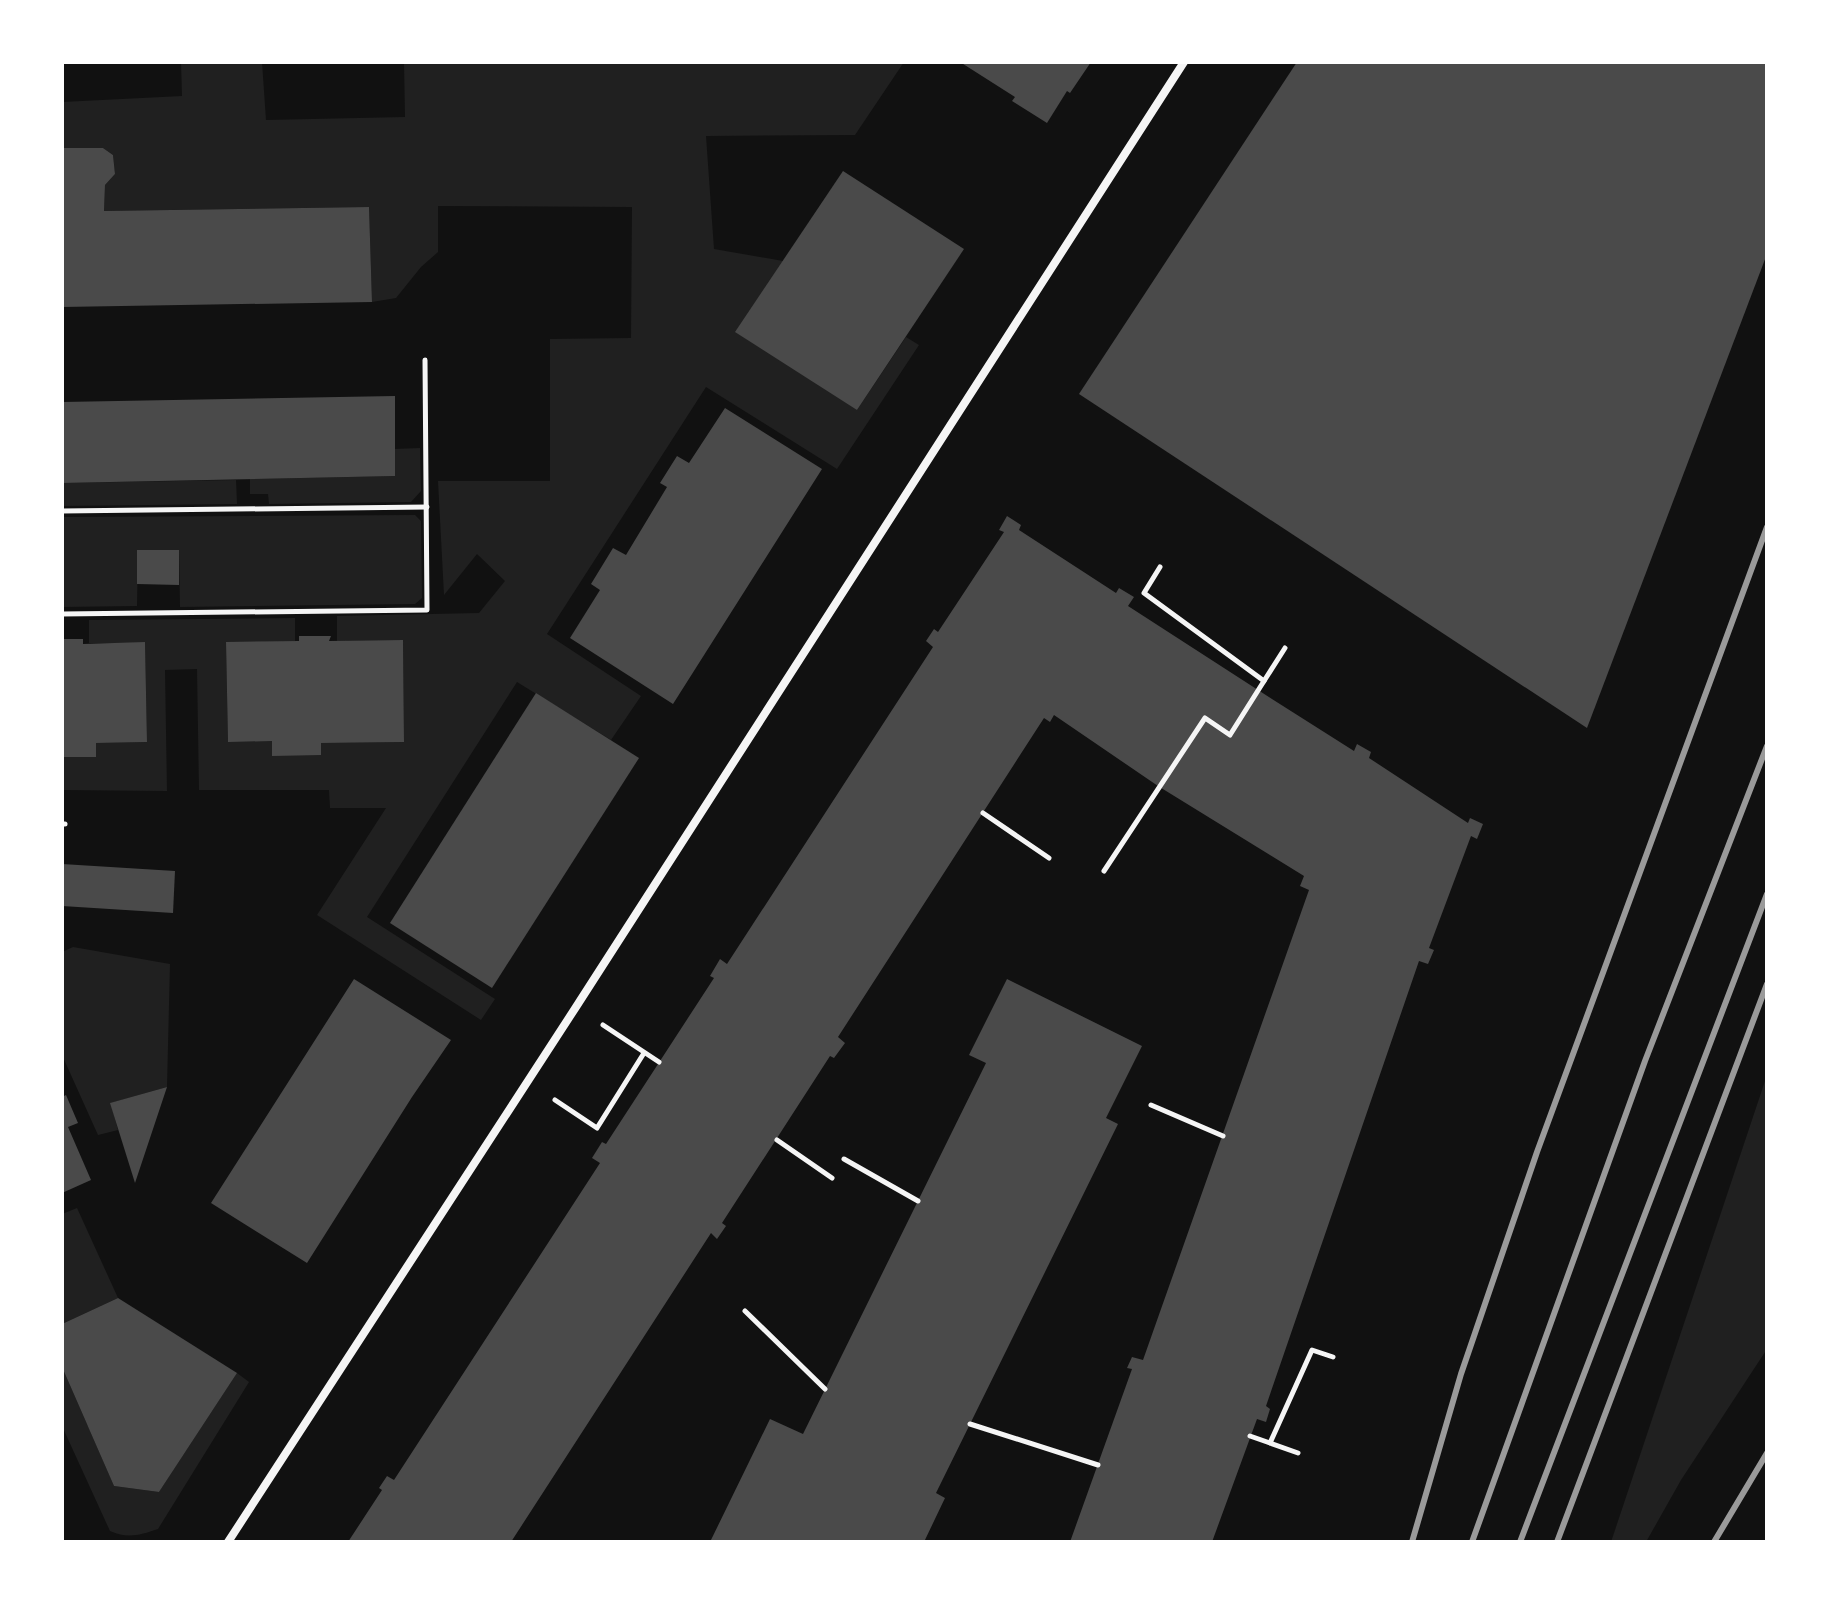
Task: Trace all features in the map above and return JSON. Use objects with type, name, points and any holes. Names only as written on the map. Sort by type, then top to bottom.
[{"type":"street","points":[[228,1542],[528,1082],[1184,62]]},
{"type":"path","points":[[62,614],[427,610],[425,360]]},
{"type":"path","points":[[62,511],[427,507]]},
{"type":"path","points":[[1160,567],[1144,593],[1264,681]]},
{"type":"path","points":[[1104,871],[1205,718],[1230,735],[1285,648]]},
{"type":"path","points":[[983,813],[1049,858]]},
{"type":"path","points":[[631,1043],[659,1062]]},
{"type":"path","points":[[528,1082],[597,1128],[644,1053]]},
{"type":"path","points":[[1151,1105],[1223,1136]]},
{"type":"path","points":[[777,1140],[832,1178]]},
{"type":"path","points":[[844,1159],[918,1201]]},
{"type":"path","points":[[745,1311],[825,1389]]},
{"type":"path","points":[[1270,1443],[1312,1350],[1333,1357]]},
{"type":"path","points":[[970,1424],[1098,1465]]},
{"type":"path","points":[[1250,1436],[1298,1453]]},
{"type":"shaded area","points":[[181,62],[262,62],[266,120],[405,117],[404,62],[904,62],[855,135],[706,136],[714,249],[783,261],[857,410],[906,337],[919,345],[837,469],[706,387],[547,634],[641,696],[611,740],[517,682],[367,917],[495,999],[481,1020],[317,915],[386,808],[330,808],[329,790],[199,790],[197,669],[165,670],[167,791],[62,790],[62,757],[96,757],[96,743],[147,742],[145,643],[89,643],[89,620],[295,618],[295,641],[226,643],[228,741],[272,741],[272,755],[321,755],[321,743],[404,742],[403,640],[337,641],[337,616],[479,613],[505,581],[477,554],[444,595],[438,481],[550,481],[550,339],[631,338],[632,207],[438,206],[438,252],[421,267],[396,298],[372,302],[369,207],[104,211],[105,185],[115,174],[113,155],[103,148],[62,148],[62,102],[182,96]]},
{"type":"shaded area","points":[[420,448],[421,491],[411,502],[269,504],[268,494],[250,494],[250,479],[395,476],[394,449]]},
{"type":"shaded area","points":[[236,480],[237,504],[62,506],[62,483]]},
{"type":"shaded area","points":[[415,515],[421,521],[422,598],[415,604],[180,607],[179,550],[138,550],[137,606],[62,607],[62,517]]},
{"type":"shaded area","points":[[73,947],[170,964],[167,1087],[111,1103],[118,1130],[98,1135],[62,1055],[62,952]]},
{"type":"shaded area","points":[[1767,1075],[1767,1349],[1681,1480],[1646,1542],[1611,1542]]},
{"type":"shaded area","points":[[77,1208],[118,1298],[62,1324],[62,1214]]},
{"type":"shaded area","points":[[62,1367],[114,1486],[159,1492],[237,1373],[249,1382],[158,1529],[134,1535],[110,1531],[62,1426]]},
{"type":"building","points":[[960,62],[1091,62],[1070,93],[1067,91],[1047,123],[1012,101],[1015,97]]},
{"type":"building","points":[[1297,62],[1767,62],[1767,254],[1587,728],[1079,394]]},
{"type":"building","points":[[62,148],[103,148],[113,155],[115,174],[105,185],[104,211],[369,207],[372,302],[62,307]]},
{"type":"building","points":[[843,171],[964,249],[857,410],[735,332]]},
{"type":"building","points":[[395,396],[395,476],[62,483],[62,402]]},
{"type":"building","points":[[725,408],[822,469],[673,704],[570,638],[600,590],[591,584],[613,548],[626,555],[667,487],[660,483],[677,456],[689,463]]},
{"type":"building","points":[[1007,516],[1021,525],[1019,530],[1116,593],[1119,588],[1134,597],[1128,606],[1354,751],[1357,744],[1371,752],[1369,758],[1468,823],[1470,818],[1483,824],[1477,839],[1471,836],[1429,948],[1434,950],[1428,964],[1419,961],[1266,1406],[1270,1409],[1266,1422],[1257,1419],[1212,1542],[1070,1542],[1132,1369],[1127,1368],[1132,1357],[1143,1360],[1309,890],[1300,886],[1304,876],[1158,786],[1054,715],[1050,722],[1044,718],[838,1037],[845,1043],[834,1058],[830,1056],[722,1223],[726,1226],[717,1239],[711,1233],[511,1542],[348,1542],[382,1490],[379,1488],[387,1476],[394,1480],[600,1163],[592,1158],[602,1142],[606,1144],[714,978],[710,976],[720,959],[727,964],[933,647],[926,641],[934,629],[938,632],[1004,532],[999,530]]},
{"type":"building","points":[[137,550],[179,550],[179,585],[137,584]]},
{"type":"building","points":[[299,636],[331,636],[329,641],[403,640],[404,742],[321,743],[321,755],[272,756],[272,741],[228,742],[226,642],[299,641]]},
{"type":"building","points":[[62,639],[83,639],[83,644],[145,642],[147,742],[96,743],[96,757],[62,757]]},
{"type":"building","points":[[536,693],[639,758],[492,988],[390,923]]},
{"type":"building","points":[[62,864],[175,871],[173,913],[62,906]]},
{"type":"building","points":[[354,979],[451,1040],[307,1263],[211,1203]]},
{"type":"building","points":[[1007,979],[1142,1046],[1106,1118],[1118,1124],[936,1493],[945,1498],[924,1542],[710,1542],[770,1419],[803,1434],[986,1063],[969,1055]]},
{"type":"building","points":[[167,1087],[135,1183],[110,1103]]},
{"type":"building","points":[[66,1095],[78,1123],[68,1127],[91,1180],[62,1193],[62,1097]]},
{"type":"building","points":[[118,1298],[237,1373],[159,1492],[114,1486],[62,1367],[62,1324]]},
{"type":"railway","points":[[1412,1542],[1461,1374],[1537,1152],[1767,527]]},
{"type":"railway","points":[[1472,1542],[1645,1061],[1767,746]]},
{"type":"railway","points":[[1520,1542],[1767,894]]},
{"type":"railway","points":[[1557,1542],[1767,984]]},
{"type":"railway","points":[[1714,1542],[1767,1453]]}]
